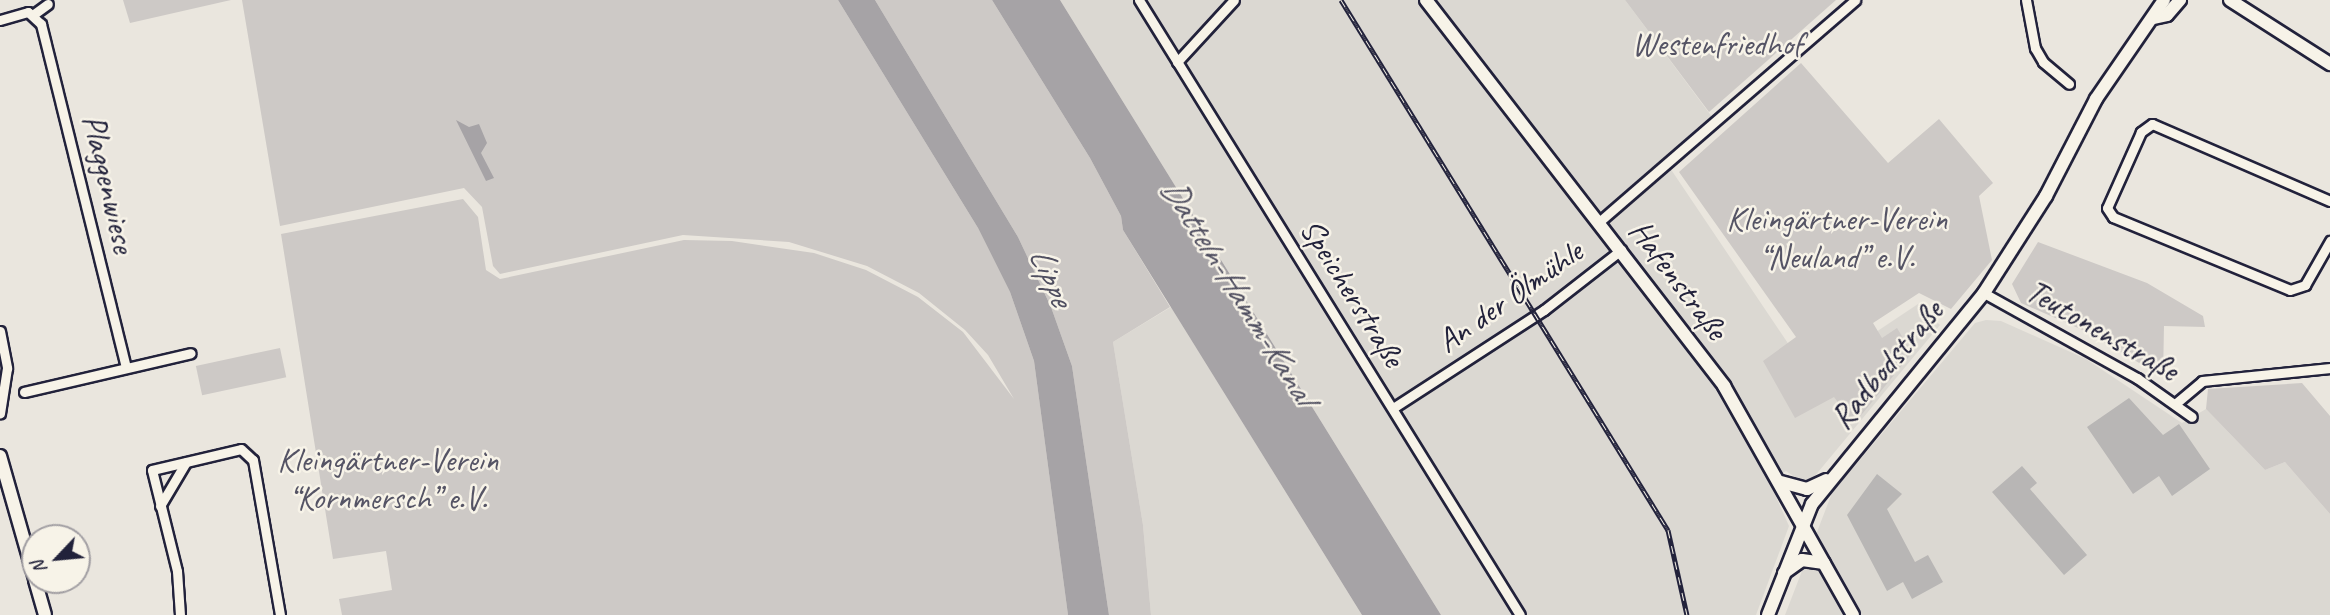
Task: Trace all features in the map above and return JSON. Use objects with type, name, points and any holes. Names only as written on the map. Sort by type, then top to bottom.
[{"type":"main road","name":"Hafenstraße","points":[[1426,0],[1724,386],[1781,482],[1853,615]]},
{"type":"main road","name":"Radbodstraße","points":[[1768,615],[1802,520],[1830,478],[1984,293],[2035,215],[2164,0]]},
{"type":"main road","name":"Radbodstraße","points":[[2154,18],[2167,15],[2180,0]]},
{"type":"main road","points":[[2242,1],[2330,64]]},
{"type":"main road","points":[[0,456],[21,530]]},
{"type":"main road","points":[[1781,482],[1807,489],[1830,478]]},
{"type":"main road","points":[[1782,576],[1802,560],[1824,562]]},
{"type":"main road","points":[[39,594],[45,615]]},
{"type":"street","name":"Speicherstraße","points":[[1139,0],[1520,615]]},
{"type":"street","points":[[1177,62],[1234,0]]},
{"type":"street","points":[[1599,222],[1856,0]]},
{"type":"street","points":[[2026,0],[2035,48],[2043,62],[2069,84]]},
{"type":"street","points":[[0,20],[34,14],[48,4]]},
{"type":"street","name":"Plaggenwiese","points":[[34,14],[51,58],[126,368]]},
{"type":"street","points":[[2329,247],[2305,285],[2282,289],[2113,217],[2107,208],[2141,132],[2152,124],[2330,201]]},
{"type":"street","name":"An der Ölmühle","points":[[1393,408],[1544,310],[1621,250]]},
{"type":"street","name":"Teutonenstraße","points":[[1984,293],[2175,404],[2192,417]]},
{"type":"street","points":[[0,331],[6,380],[0,413]]},
{"type":"street","points":[[24,392],[191,353]]},
{"type":"street","points":[[2175,404],[2202,380],[2330,368]]},
{"type":"street","points":[[0,389],[6,380]]},
{"type":"street","points":[[180,615],[177,571],[152,470],[248,451],[280,615]]},
{"type":"street","points":[[160,506],[187,463]]},
{"type":"shaded area","points":[[1060,0],[1625,0],[1718,125],[1670,168],[1810,376],[1918,304],[1940,325],[1814,477],[1801,481],[1786,471],[1769,481],[1789,526],[1756,615],[1441,615]]},
{"type":"shaded area","points":[[1171,307],[1362,615],[1151,615],[1143,525],[1113,342]]},
{"type":"shaded area","points":[[1986,320],[2001,321],[2086,359],[2182,423],[2206,409],[2265,470],[2285,462],[2330,514],[2330,615],[1785,615],[1832,493],[1975,323]]},
{"type":"green space","points":[[123,0],[231,0],[130,23]]},
{"type":"green space","name":"Kleingärtner-Verein “Kornmersch” e.V.","points":[[242,0],[838,0],[978,228],[1010,292],[1034,361],[1068,615],[342,615],[339,599],[392,590],[386,551],[333,559],[281,234],[463,199],[478,217],[486,270],[500,279],[684,240],[732,241],[814,253],[866,270],[918,297],[963,332],[1014,399],[988,355],[965,330],[919,293],[867,266],[789,242],[683,235],[500,274],[493,266],[482,207],[464,188],[280,226]]},
{"type":"green space","points":[[875,0],[992,0],[1090,158],[1121,216],[1123,230],[1170,307],[1113,342],[1143,525],[1151,615],[1109,615],[1072,366],[1051,307],[1018,237]]},
{"type":"green space","name":"Westenfriedhof","points":[[1625,0],[1836,0],[1709,112]]},
{"type":"green space","name":"Kleingärtner-Verein “Neuland” e.V.","points":[[1801,63],[1888,163],[1939,119],[1993,183],[1979,196],[1992,260],[1951,309],[1919,293],[1873,323],[1882,338],[1897,328],[1912,353],[1854,424],[1834,397],[1795,418],[1763,361],[1796,337],[1679,172]]},
{"type":"green space","points":[[2038,242],[2147,283],[2203,316],[2205,327],[2164,326],[2163,377],[2085,331],[2021,303],[2012,284]]},
{"type":"green space","points":[[280,348],[286,377],[202,395],[196,366]]},
{"type":"green space","points":[[2302,383],[2330,416],[2330,514],[2285,462],[2265,470],[2206,409],[2208,389]]},
{"type":"water","points":[[838,0],[875,0],[1018,237],[1051,307],[1072,366],[1109,615],[1068,615],[1034,361],[1010,292],[978,228]]},
{"type":"water","name":"Datteln-Hamm-Kanal","points":[[992,0],[1060,0],[1441,615],[1362,615],[1123,230],[1121,216],[1090,158]]},
{"type":"water","points":[[456,120],[469,127],[479,124],[487,143],[481,153],[494,178],[486,181]]},
{"type":"building","points":[[2129,398],[2163,435],[2179,424],[2210,469],[2172,496],[2159,476],[2133,494],[2087,427]]},
{"type":"building","points":[[2022,466],[2037,483],[2030,489],[2087,555],[2064,575],[1992,492]]},
{"type":"building","points":[[1877,474],[1902,494],[1887,509],[1915,562],[1928,555],[1943,582],[1912,599],[1903,582],[1887,591],[1847,515]]},
{"type":"railway","points":[[1341,0],[1668,530],[1687,615]]},
{"type":"water label","name":"Lippe","points":[[1051,276]]}]
